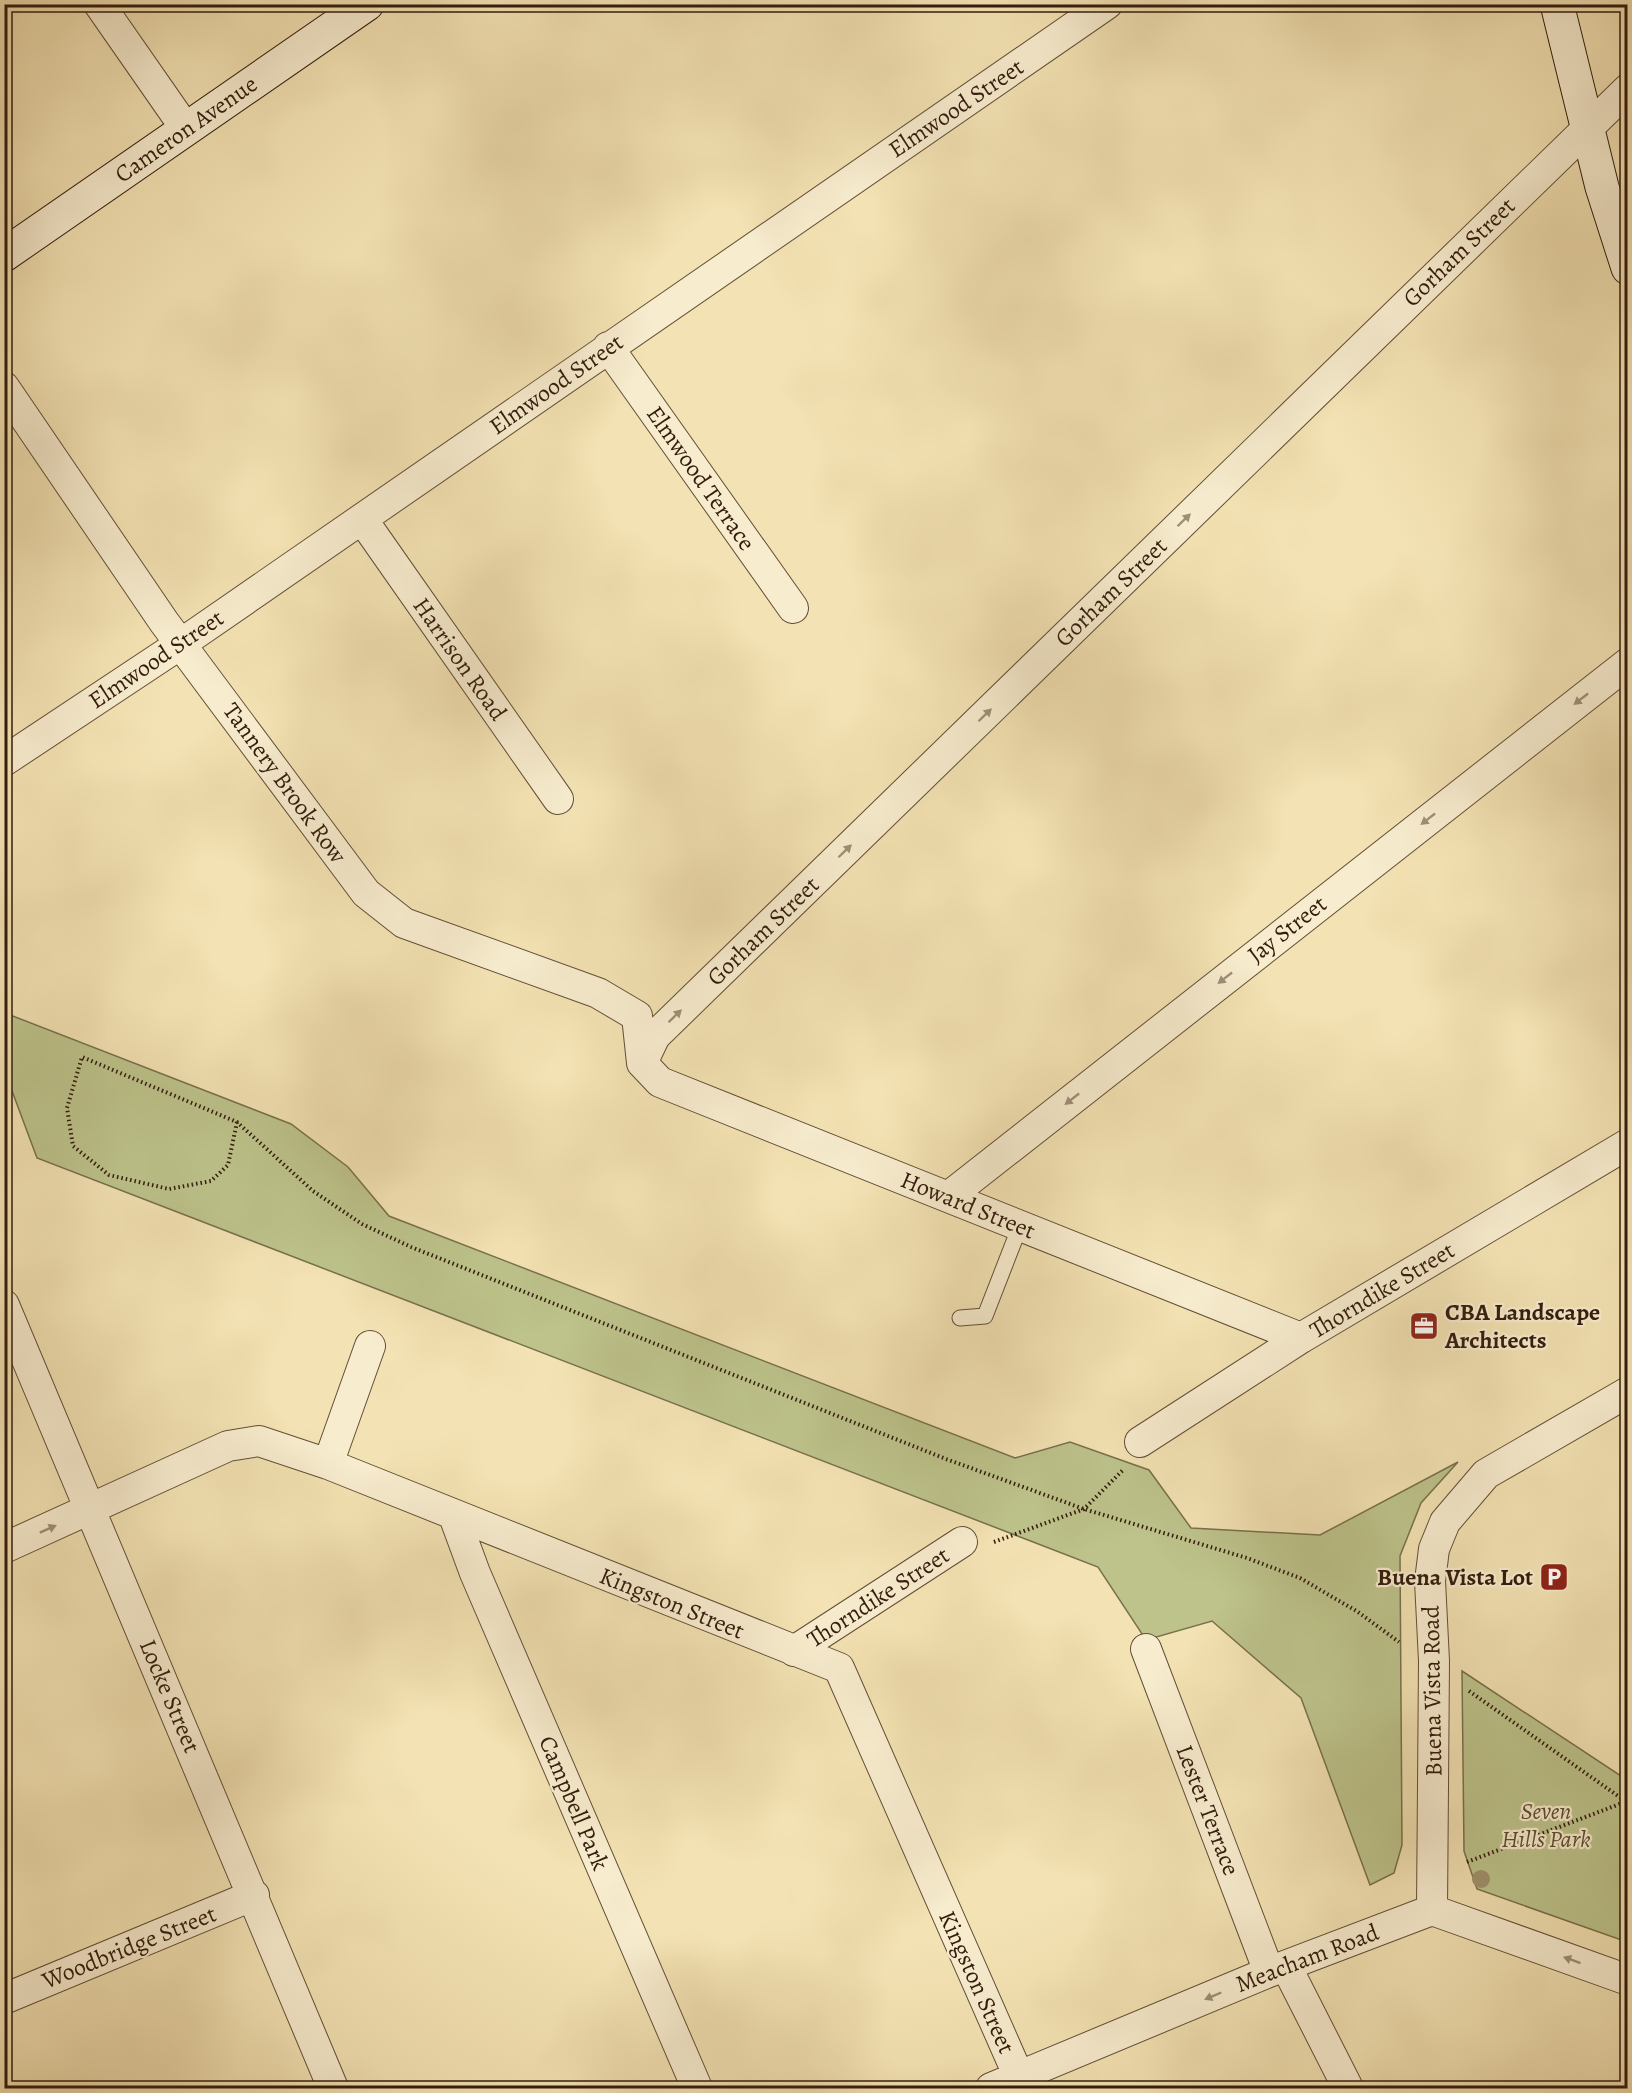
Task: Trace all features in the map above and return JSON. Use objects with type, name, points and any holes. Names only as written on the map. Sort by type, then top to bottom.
[{"type":"street","points":[[99,4],[186,129]]},
{"type":"street","name":"Cameron Avenue","points":[[4,255],[367,4]]},
{"type":"street","name":"Elmwood Street","points":[[4,761],[182,643],[1107,4]]},
{"type":"street","points":[[1557,4],[1602,187],[1628,268]]},
{"type":"street","name":"Gorham Street","points":[[642,1063],[655,1036],[1628,89]]},
{"type":"street","name":"Elmwood Terrace","points":[[608,347],[793,608]]},
{"type":"street","name":"Tannery Brook Row","points":[[4,387],[164,622],[182,643],[366,893],[404,923],[598,993],[637,1016],[642,1063]]},
{"type":"street","name":"Harrison Road","points":[[362,519],[558,799]]},
{"type":"street","name":"Jay Street","points":[[948,1197],[1628,663]]},
{"type":"street","name":"Howard Street","points":[[642,1063],[660,1082],[1301,1338]]},
{"type":"street","name":"Thorndike Street","points":[[1140,1442],[1301,1338],[1628,1144]]},
{"type":"street","name":"Locke Street","points":[[4,1305],[254,1895],[333,2088]]},
{"type":"street","points":[[328,1464],[370,1346]]},
{"type":"street","name":"Buena Vista Road","points":[[1432,1910],[1434,1661],[1430,1581],[1434,1548],[1445,1521],[1486,1474],[1628,1392]]},
{"type":"street","name":"Kingston Street","points":[[4,1548],[228,1446],[259,1441],[328,1464],[839,1668],[1018,2077]]},
{"type":"street","name":"Campbell Park","points":[[454,1516],[480,1584],[697,2088]]},
{"type":"street","name":"Thorndike Street","points":[[794,1651],[962,1542]]},
{"type":"street","name":"Lester Terrace","points":[[1146,1649],[1278,1969],[1348,2088]]},
{"type":"street","name":"Woodbridge Street","points":[[4,1999],[254,1895]]},
{"type":"street","points":[[1432,1910],[1628,1980]]},
{"type":"street","name":"Meacham Road","points":[[991,2088],[1278,1969],[1432,1910]]},
{"type":"lane","points":[[960,1318],[986,1316],[1020,1226]]},
{"type":"path","points":[[237,1122],[228,1164],[211,1182],[169,1189],[109,1175],[73,1146],[67,1108],[82,1057],[237,1122],[313,1191],[362,1224],[411,1247],[946,1459],[1084,1509],[1246,1558],[1300,1578],[1358,1612],[1404,1645]]},
{"type":"path","points":[[962,1542],[986,1545],[1084,1509],[1133,1460],[1140,1442]]},
{"type":"path","points":[[1467,1689],[1627,1802]]},
{"type":"path","points":[[1457,1866],[1627,1802]]},
{"type":"green space","points":[[5,1013],[291,1124],[348,1167],[389,1216],[1015,1458],[1070,1442],[1149,1470],[1191,1528],[1320,1535],[1458,1462],[1421,1503],[1400,1556],[1402,1845],[1394,1873],[1370,1885],[1301,1698],[1212,1621],[1146,1640],[1098,1567],[37,1158],[5,1072]]},
{"type":"green space","name":"Seven Hills Park","points":[[1462,1671],[1627,1780],[1627,1942],[1477,1889],[1464,1851]]},
{"type":"place","name":"CBA Landscape Architects","points":[[1424,1326]]},
{"type":"place","name":"Buena Vista Lot","points":[[1554,1577]]}]
